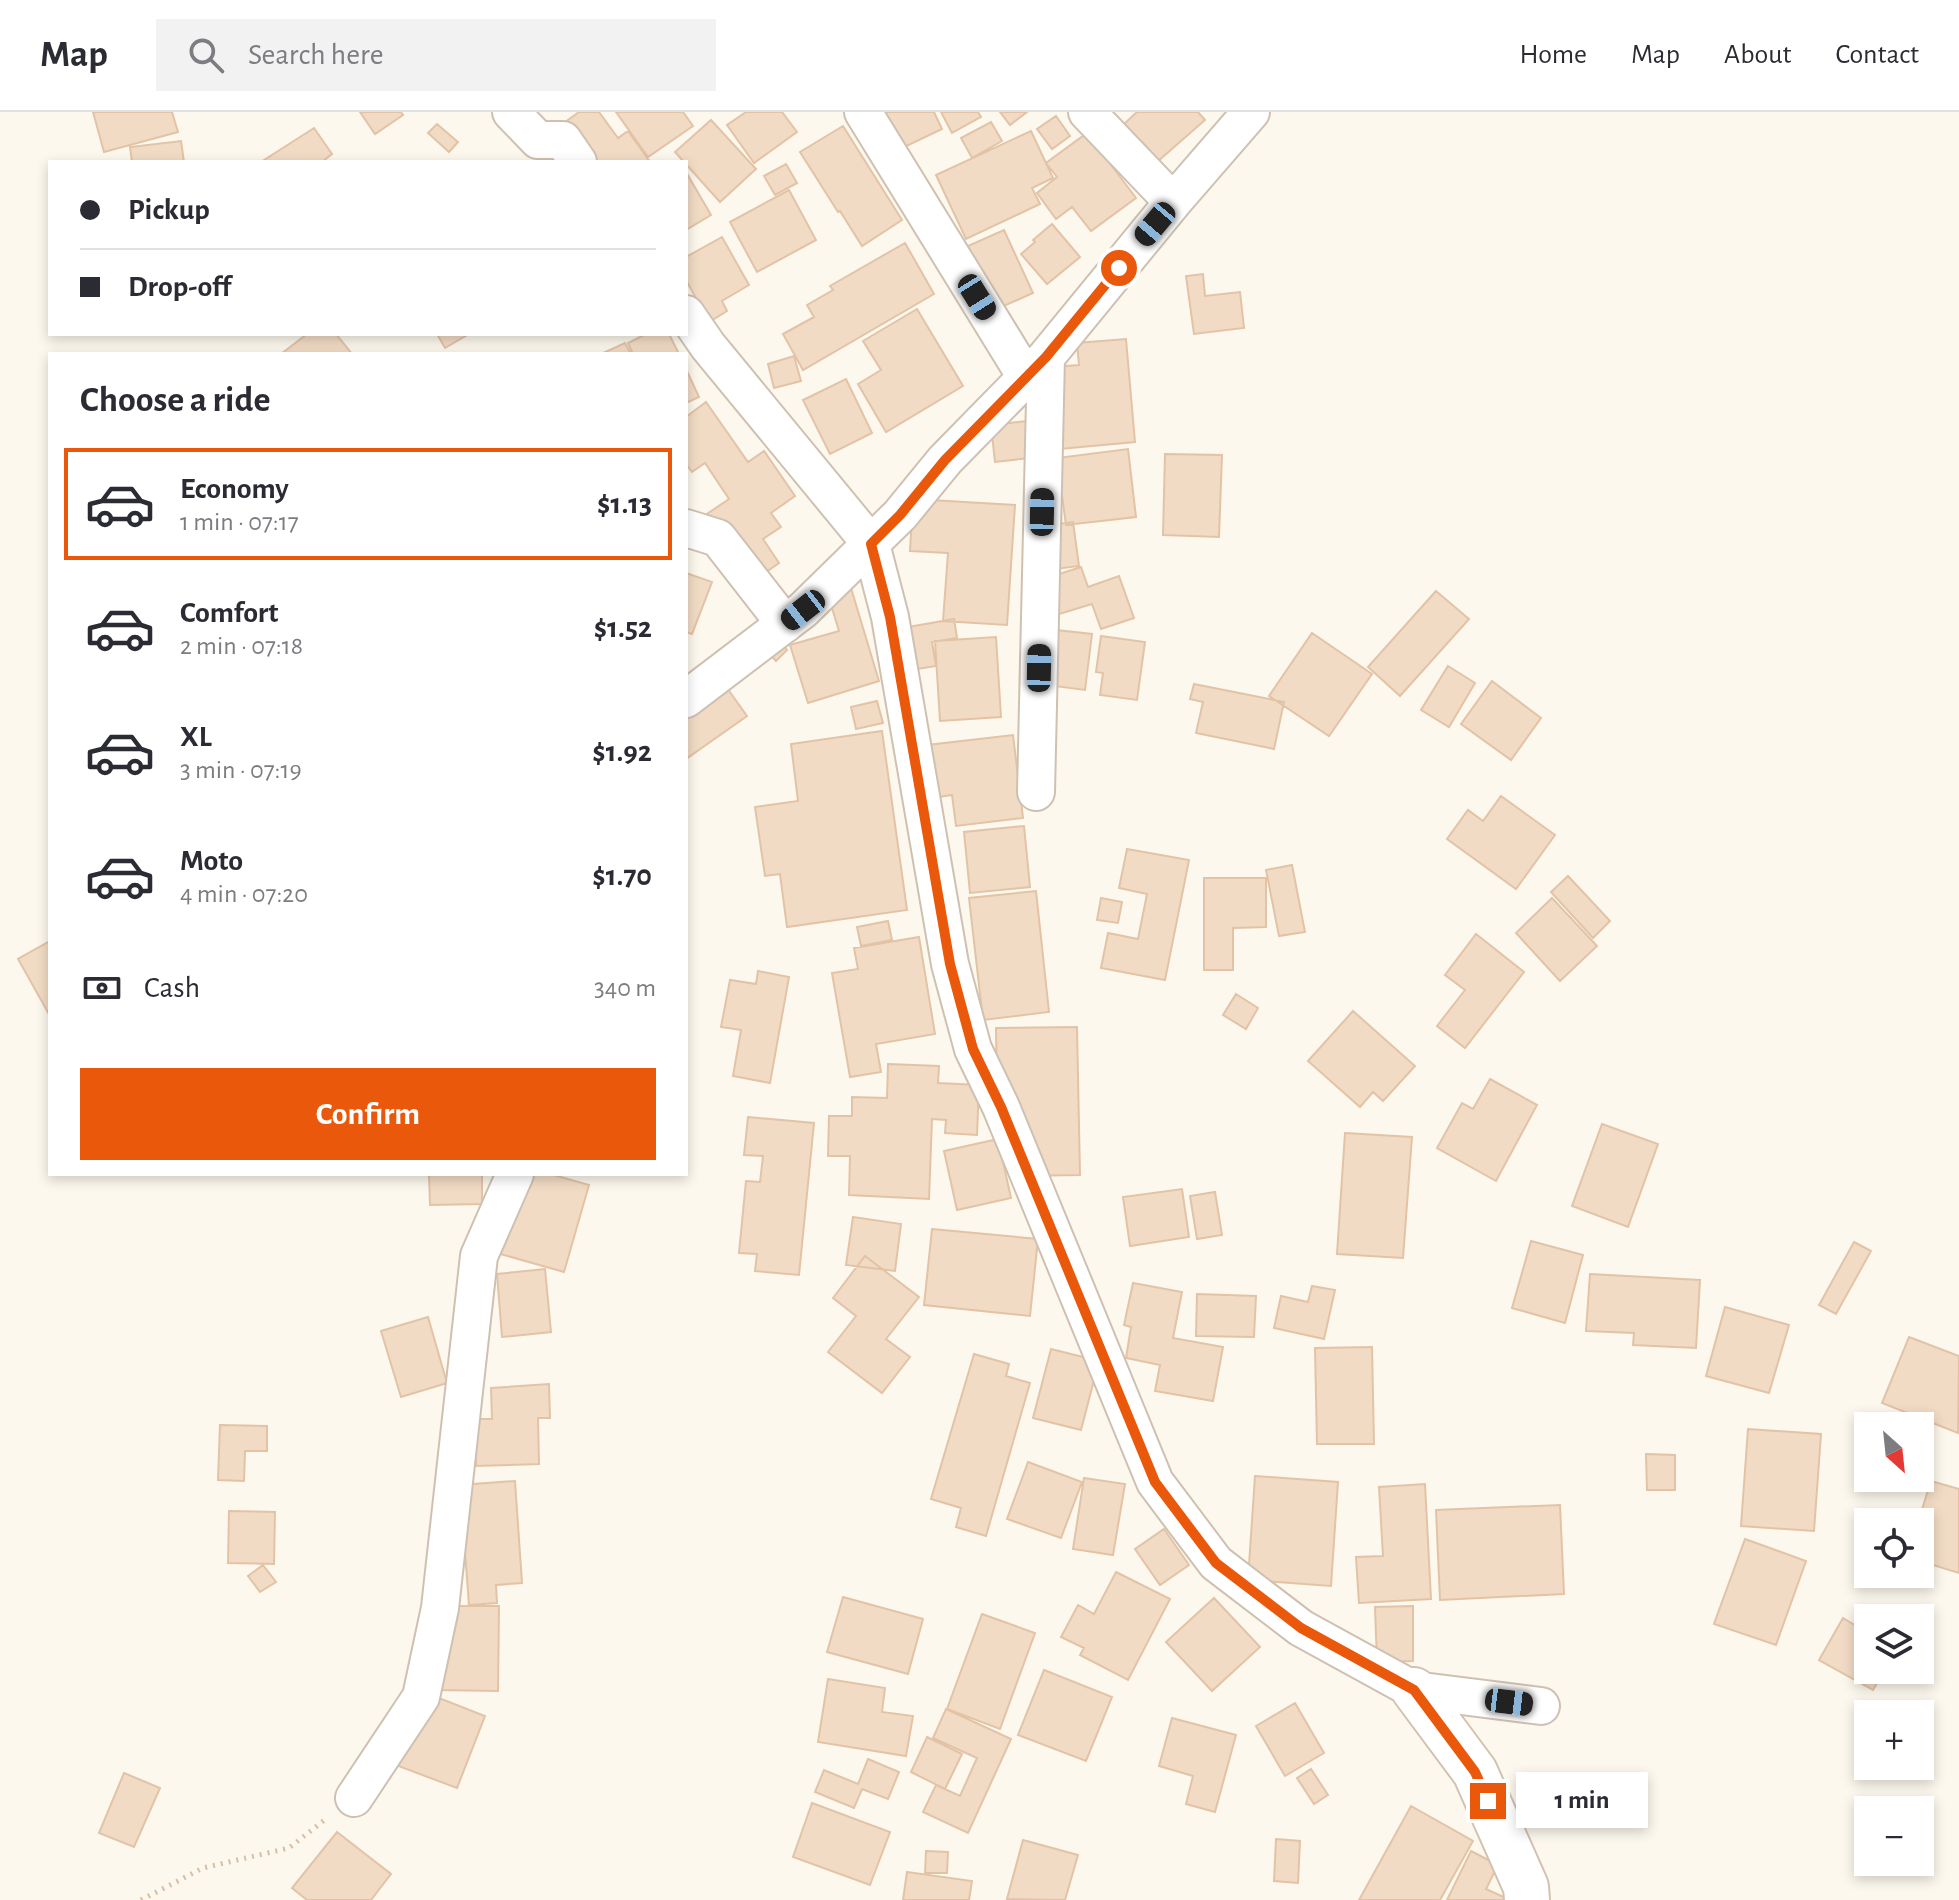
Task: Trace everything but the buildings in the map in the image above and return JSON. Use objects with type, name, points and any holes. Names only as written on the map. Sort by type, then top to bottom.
[{"type":"street","points":[[511,112],[538,140],[563,140],[577,160]]},
{"type":"street","points":[[863,112],[1036,367],[1036,792]]},
{"type":"street","points":[[1087,112],[1173,202]]},
{"type":"street","points":[[688,697],[803,610],[900,515],[945,460],[1036,367],[1251,112]]},
{"type":"street","points":[[688,317],[718,358],[871,544],[890,617],[950,964],[973,1049],[1001,1107],[1155,1482],[1216,1563],[1301,1628],[1414,1690],[1541,1706]]},
{"type":"street","points":[[688,529],[718,538],[785,624]]},
{"type":"street","points":[[354,1798],[421,1697],[440,1608],[479,1256],[514,1176]]},
{"type":"street","points":[[1414,1690],[1475,1772],[1526,1887],[1527,1900]]},
{"type":"path","points":[[141,1900],[203,1868],[289,1848],[354,1798]]},
{"type":"route","points":[[1119,268],[1046,357],[945,460],[900,515],[871,544],[890,617],[950,964],[973,1049],[1001,1107],[1155,1482],[1216,1563],[1301,1628],[1414,1690],[1475,1772],[1488,1801]]}]
